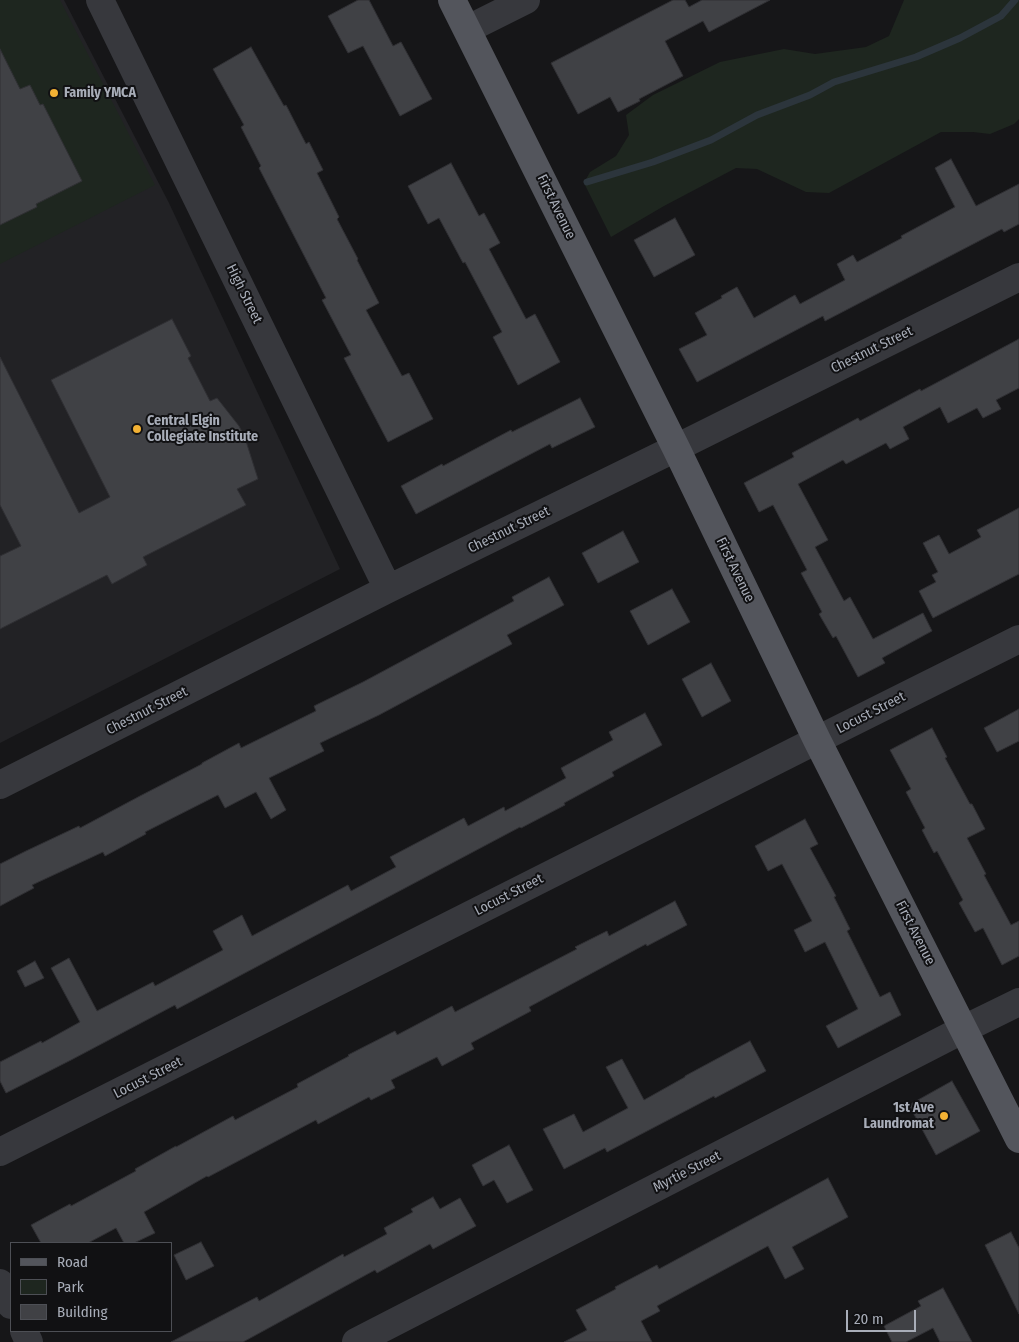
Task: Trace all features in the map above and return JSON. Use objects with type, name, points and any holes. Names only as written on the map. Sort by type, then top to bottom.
[{"type":"main road","name":"First Avenue","points":[[452,0],[676,448],[817,740],[1019,1139]]},
{"type":"street","name":"High Street","points":[[100,0],[388,589]]},
{"type":"street","points":[[468,30],[526,0]]},
{"type":"street","name":"Chestnut Street","points":[[0,785],[388,589],[1019,277]]},
{"type":"street","name":"Locust Street","points":[[0,1152],[1019,639]]},
{"type":"street","name":"Myrtie Street","points":[[356,1342],[1019,1002]]},
{"type":"street","points":[[0,1283],[10,1303]]},
{"type":"shaded area","name":"Central Elgin Collegiate Institute","points":[[0,0],[64,0],[169,203],[340,569],[0,743]]},
{"type":"green space","name":"Family YMCA","points":[[0,0],[60,0],[155,185],[0,264]]},
{"type":"green space","points":[[904,0],[1019,0],[1019,119],[1014,124],[990,134],[941,132],[829,193],[806,192],[757,169],[736,168],[664,206],[611,237],[584,183],[590,172],[616,156],[629,135],[626,115],[653,95],[720,62],[784,49],[815,54],[866,47],[889,36]]},
{"type":"building","points":[[358,0],[369,0],[393,46],[401,42],[432,99],[400,116],[363,46],[348,53],[328,16]]},
{"type":"building","points":[[673,0],[685,0],[689,7],[702,0],[770,0],[709,32],[703,21],[665,41],[683,76],[618,112],[610,97],[578,114],[551,63]]},
{"type":"building","points":[[251,47],[284,106],[286,105],[306,144],[309,142],[323,170],[317,173],[339,217],[337,219],[379,303],[366,310],[402,376],[409,373],[433,419],[388,442],[344,358],[351,355],[322,300],[326,298],[259,168],[261,166],[241,127],[244,125],[213,69]]},
{"type":"building","points":[[0,49],[20,89],[30,85],[40,105],[43,104],[82,181],[36,204],[37,207],[0,225]]},
{"type":"building","points":[[951,159],[976,206],[1019,184],[1019,224],[1004,232],[1002,229],[825,321],[823,316],[697,382],[679,349],[707,335],[695,313],[737,287],[754,318],[795,295],[800,304],[845,280],[837,264],[853,255],[857,262],[955,207],[935,168]]},
{"type":"building","points":[[451,163],[479,216],[484,213],[500,243],[489,249],[526,319],[535,314],[560,362],[518,385],[493,337],[502,332],[465,262],[463,263],[439,218],[428,224],[408,186]]},
{"type":"building","points":[[675,218],[695,255],[654,277],[634,240]]},
{"type":"building","points":[[172,319],[191,356],[188,358],[210,401],[217,398],[239,426],[245,438],[258,479],[237,489],[246,505],[143,557],[147,565],[112,584],[107,575],[0,629],[0,556],[21,546],[0,505],[0,357],[79,513],[110,497],[51,380]]},
{"type":"building","points":[[1019,339],[1019,388],[996,400],[1001,409],[983,418],[977,408],[948,423],[940,407],[903,427],[909,439],[890,449],[886,443],[846,464],[843,460],[798,484],[828,540],[815,547],[844,601],[850,597],[873,639],[923,613],[932,631],[882,658],[885,663],[858,677],[836,636],[833,638],[819,614],[822,612],[801,573],[807,570],[773,505],[759,512],[744,483],[794,457],[792,453],[858,418],[860,421]]},
{"type":"building","points":[[580,398],[595,427],[552,448],[550,444],[416,514],[401,486],[511,430],[512,432]]},
{"type":"building","points":[[1019,508],[1019,574],[933,618],[919,591],[936,582],[932,575],[938,572],[923,543],[939,535],[949,554],[981,537],[977,530]]},
{"type":"building","points":[[623,531],[639,562],[598,583],[582,553]]},
{"type":"building","points":[[549,577],[564,605],[507,635],[512,644],[379,715],[320,743],[324,751],[269,778],[286,810],[271,819],[256,792],[225,808],[218,795],[145,832],[146,834],[105,856],[103,852],[32,885],[34,888],[0,906],[0,864],[79,826],[80,828],[239,743],[241,748],[316,711],[314,706],[363,682],[514,601],[512,597]]},
{"type":"building","points":[[672,589],[690,622],[648,645],[630,611]]},
{"type":"building","points":[[711,663],[731,701],[702,717],[682,679]]},
{"type":"building","points":[[1019,709],[1019,741],[997,752],[984,728]]},
{"type":"building","points":[[645,713],[662,745],[612,772],[614,776],[564,803],[565,805],[177,1009],[175,1005],[6,1093],[0,1081],[0,1062],[41,1041],[42,1043],[80,1022],[51,968],[69,958],[97,1011],[153,982],[155,986],[223,950],[213,931],[242,915],[252,936],[348,885],[351,891],[396,867],[390,857],[464,818],[468,826],[504,807],[505,811],[566,778],[561,768],[613,740],[609,732]]},
{"type":"building","points":[[932,728],[947,757],[945,758],[985,829],[967,838],[986,874],[984,875],[1011,925],[1019,921],[1019,956],[1002,965],[983,928],[975,932],[959,903],[963,900],[937,851],[934,853],[922,830],[925,828],[906,792],[911,789],[890,750]]},
{"type":"building","points":[[805,819],[818,844],[810,848],[836,896],[834,897],[850,929],[847,931],[880,997],[890,992],[901,1015],[838,1048],[826,1026],[858,1009],[825,942],[805,952],[794,930],[812,921],[782,864],[768,871],[755,846]]},
{"type":"building","points":[[675,901],[687,925],[647,946],[646,944],[529,1007],[531,1011],[471,1043],[474,1049],[442,1066],[437,1057],[391,1080],[395,1088],[371,1100],[369,1097],[318,1124],[316,1120],[207,1176],[144,1212],[155,1233],[136,1242],[123,1242],[116,1228],[90,1242],[40,1242],[31,1225],[136,1171],[135,1169],[233,1116],[235,1120],[298,1087],[297,1084],[395,1031],[397,1035],[452,1006],[455,1012],[577,949],[575,947],[607,931],[609,936]]},
{"type":"building","points":[[35,961],[44,978],[25,987],[17,971]]},
{"type":"building","points":[[750,1041],[766,1071],[607,1152],[605,1148],[564,1169],[543,1129],[574,1114],[583,1132],[628,1108],[606,1067],[622,1059],[644,1100]]},
{"type":"building","points":[[952,1081],[980,1131],[936,1155],[909,1105]]},
{"type":"building","points":[[509,1145],[533,1190],[507,1203],[494,1180],[483,1186],[472,1165]]},
{"type":"building","points":[[828,1178],[848,1217],[792,1247],[804,1269],[785,1279],[768,1246],[657,1306],[660,1311],[641,1321],[652,1342],[564,1342],[587,1330],[576,1310],[657,1265],[659,1269]]},
{"type":"building","points":[[433,1197],[440,1209],[460,1198],[476,1226],[433,1249],[430,1244],[377,1273],[375,1270],[243,1342],[171,1342],[257,1297],[259,1301],[343,1254],[344,1257],[387,1234],[384,1228],[413,1212],[411,1209]]},
{"type":"building","points":[[1011,1232],[1019,1248],[1019,1314],[985,1245]]},
{"type":"building","points":[[201,1242],[214,1266],[186,1280],[174,1255]]},
{"type":"building","points":[[943,1288],[972,1342],[940,1342],[933,1328],[906,1342],[892,1342],[884,1326],[921,1306],[918,1301]]},
{"type":"waterway","points":[[587,182],[653,162],[711,140],[757,115],[810,95],[834,82],[916,57],[960,38],[1001,16],[1015,0]]},
{"type":"place","name":"Family YMCA","points":[[54,93]]},
{"type":"place","name":"Central Elgin Collegiate Institute","points":[[137,429]]},
{"type":"place","name":"1st Ave Laundromat","points":[[944,1116]]}]
